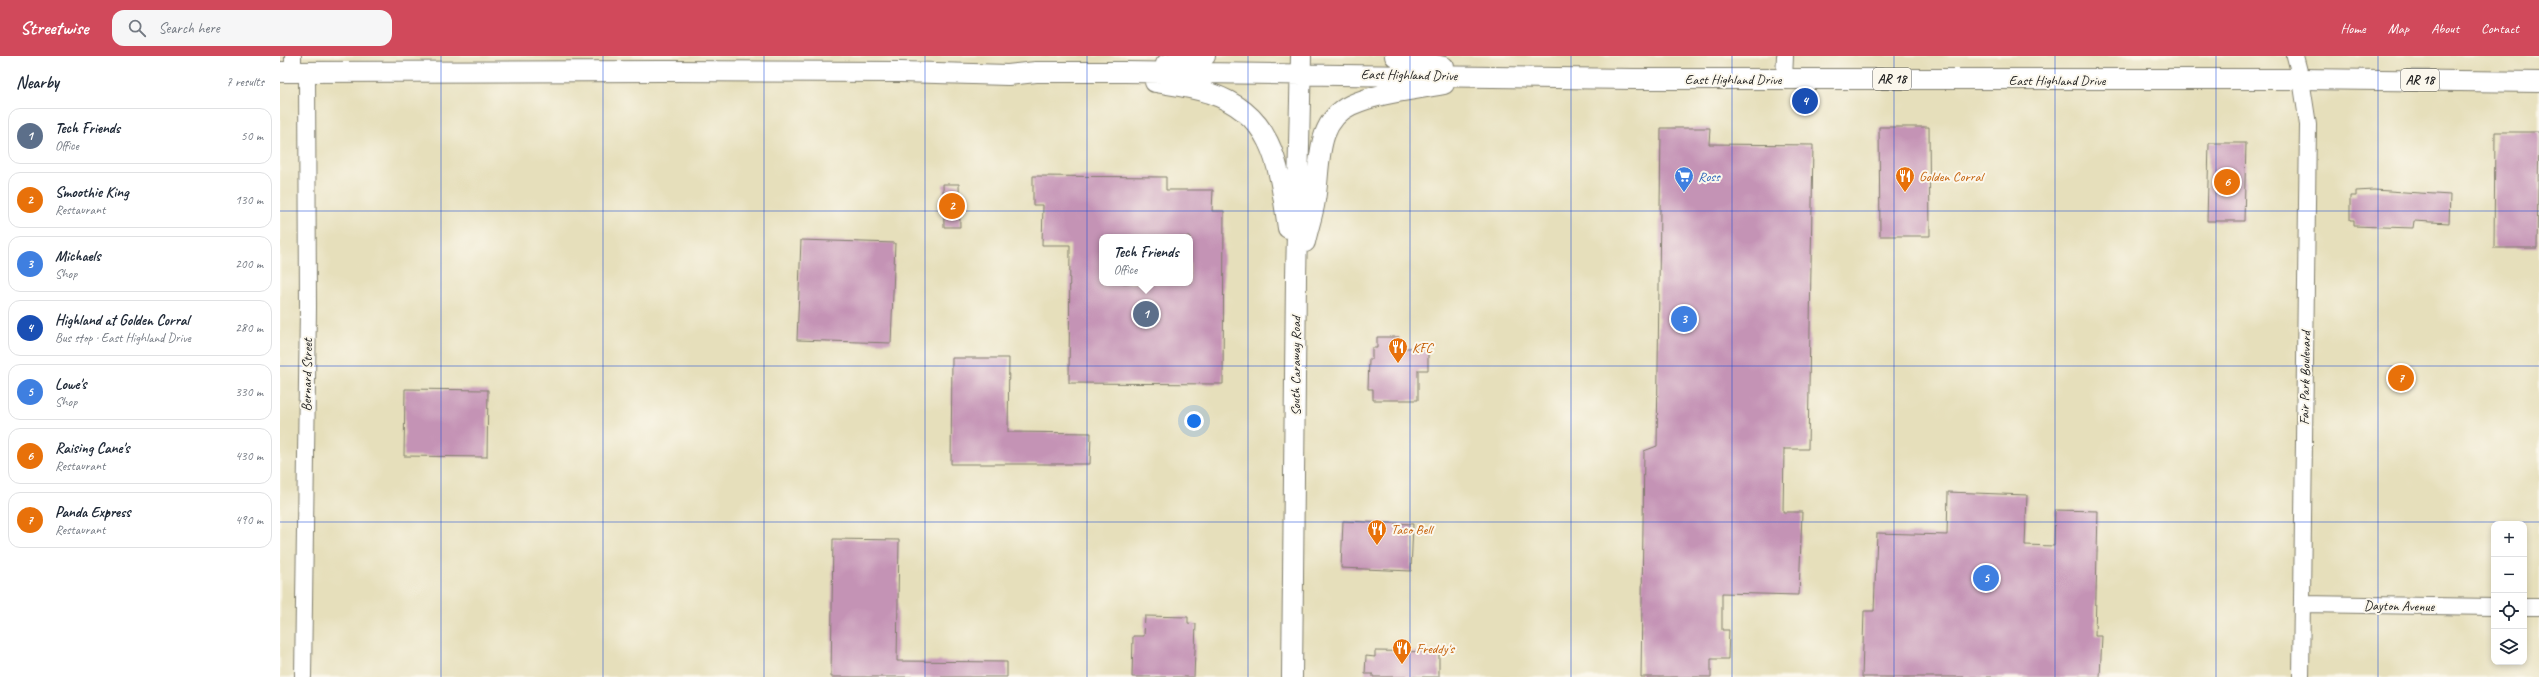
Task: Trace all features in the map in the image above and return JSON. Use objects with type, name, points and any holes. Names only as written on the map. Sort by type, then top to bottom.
[{"type":"main road","points":[[1145,73],[1166,64],[1205,56]]},
{"type":"main road","points":[[1395,56],[1483,76]]},
{"type":"main road","name":"East Highland Drive","points":[[293,68],[1008,75],[1036,72],[1145,73],[1301,65],[1483,76],[1784,79],[2302,79],[2539,82]]},
{"type":"main road","name":"South Caraway Road","points":[[1292,677],[1296,277],[1301,65]]},
{"type":"main road","points":[[1124,72],[1225,99],[1242,108],[1260,126],[1267,136],[1277,166],[1296,277]]},
{"type":"main road","points":[[1296,277],[1315,201],[1324,136],[1341,111],[1360,102],[1483,76]]},
{"type":"street","points":[[1784,79],[1785,56]]},
{"type":"street","name":"Fair Park Boulevard","points":[[2295,56],[2302,79],[2308,125],[2304,604],[2301,677]]},
{"type":"street","name":"Bernard Street","points":[[293,68],[308,307],[303,677]]},
{"type":"street","name":"Dayton Avenue","points":[[2304,604],[2491,607]]},
{"type":"street","points":[[2527,607],[2539,607]]},
{"type":"building","name":"Golden Corral","points":[[1879,127],[1929,127],[1930,236],[1880,236]]},
{"type":"building","points":[[1661,128],[1710,128],[1709,144],[1813,145],[1808,449],[1784,449],[1783,512],[1802,512],[1799,595],[1722,593],[1722,630],[1729,630],[1728,659],[1711,659],[1711,677],[1641,677],[1644,451],[1657,446]]},
{"type":"building","points":[[2495,132],[2539,132],[2537,248],[2494,248]]},
{"type":"building","points":[[2209,143],[2246,143],[2244,221],[2207,221]]},
{"type":"building","points":[[1033,176],[1166,177],[1166,190],[1213,190],[1212,211],[1224,211],[1223,384],[1069,383],[1070,245],[1042,245],[1043,205],[1033,205]]},
{"type":"building","points":[[943,184],[959,184],[960,227],[944,227]]},
{"type":"building","points":[[2374,190],[2450,195],[2449,223],[2414,221],[2413,228],[2354,226],[2354,220],[2350,220],[2350,196],[2356,196],[2356,191]]},
{"type":"building","points":[[801,240],[895,243],[891,343],[797,340]]},
{"type":"building","name":"KFC","points":[[1377,337],[1399,337],[1399,348],[1428,348],[1428,370],[1418,370],[1418,400],[1373,400],[1373,389],[1368,389],[1369,359],[1372,359],[1372,348],[1377,348]]},
{"type":"building","points":[[952,358],[1009,358],[1008,432],[1091,433],[1090,464],[951,464]]},
{"type":"building","points":[[405,389],[488,390],[487,457],[404,456]]},
{"type":"building","points":[[1948,492],[2027,495],[2025,545],[2054,546],[2055,510],[2098,511],[2095,636],[2102,636],[2100,677],[1862,677],[1864,611],[1874,611],[1877,533],[1947,535]]},
{"type":"building","name":"Taco Bell","points":[[1343,521],[1413,524],[1411,571],[1341,568]]},
{"type":"building","points":[[833,539],[899,540],[897,661],[1007,662],[1007,677],[831,677]]},
{"type":"building","points":[[1145,616],[1188,617],[1188,623],[1196,624],[1194,677],[1132,677],[1133,636],[1144,636]]},
{"type":"building","name":"Freddy's","points":[[1375,651],[1439,652],[1439,677],[1373,677],[1373,674],[1365,674],[1366,656],[1375,657]]},
{"type":"place","name":"Highland at Golden Corral","points":[[1805,101]]},
{"type":"place","name":"Raising Cane's","points":[[2227,182]]},
{"type":"place","name":"Ross","points":[[1684,193]]},
{"type":"place","name":"Golden Corral","points":[[1905,193]]},
{"type":"place","name":"Smoothie King","points":[[952,206]]},
{"type":"place","name":"Tech Friends","points":[[1146,314]]},
{"type":"place","name":"Michaels","points":[[1684,319]]},
{"type":"place","name":"KFC","points":[[1398,364]]},
{"type":"place","name":"Panda Express","points":[[2401,378]]},
{"type":"place","name":"Taco Bell","points":[[1377,546]]},
{"type":"place","name":"Lowe's","points":[[1986,578]]},
{"type":"place","name":"Freddy's","points":[[1402,665]]}]
